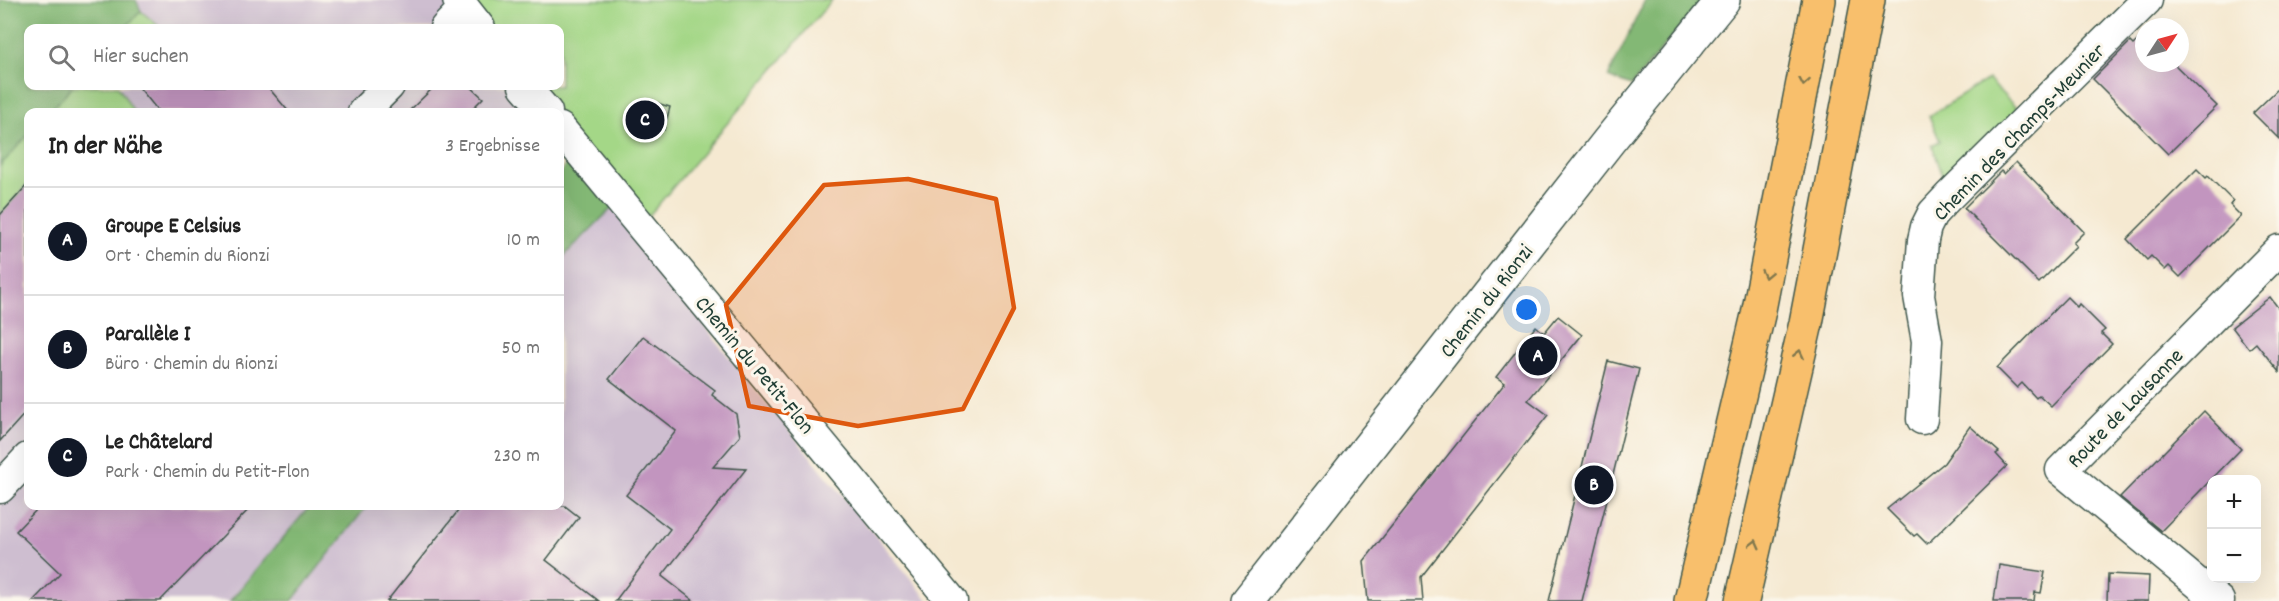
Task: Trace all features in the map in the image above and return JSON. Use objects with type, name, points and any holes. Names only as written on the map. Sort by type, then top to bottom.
[{"type":"highway","points":[[1691,601],[1758,315],[1819,0]]},
{"type":"highway","points":[[1742,601],[1806,322],[1868,0]]},
{"type":"street","name":"Chemin du Rionzi","points":[[1248,601],[1608,142],[1723,0]]},
{"type":"street","name":"Chemin des Champs-Meunier","points":[[1922,419],[1927,341],[1919,296],[1926,227],[1934,213],[1948,197],[2147,0]]},
{"type":"street","points":[[367,108],[385,90]]},
{"type":"street","points":[[528,90],[543,108]]},
{"type":"street","name":"Chemin du Petit-Flon","points":[[564,133],[952,601]]},
{"type":"street","name":"Route de Lausanne","points":[[2219,601],[2061,470],[2279,250]]},
{"type":"street","points":[[0,488],[24,462]]},
{"type":"highlighted area","points":[[908,179],[996,199],[1014,308],[963,409],[858,426],[749,406],[726,305],[824,185]]},
{"type":"shaded area","points":[[136,0],[458,0],[477,24],[129,24],[141,12]]},
{"type":"shaded area","points":[[69,90],[528,90],[543,108],[53,108]]},
{"type":"shaded area","points":[[24,139],[24,510],[307,510],[229,601],[0,601],[0,166]]},
{"type":"shaded area","points":[[620,200],[715,340],[929,601],[293,601],[364,510],[564,510],[564,256]]},
{"type":"green space","points":[[0,0],[136,0],[141,11],[129,24],[24,24],[24,90],[69,90],[53,108],[24,108],[24,139],[0,166]]},
{"type":"green space","points":[[458,0],[832,0],[641,225],[564,134],[564,108],[543,108],[527,90],[564,90],[564,24],[477,24]]},
{"type":"green space","points":[[1645,0],[1703,0],[1631,86],[1608,77]]},
{"type":"green space","points":[[141,11],[156,24],[129,24]]},
{"type":"green space","points":[[1988,79],[2020,112],[1946,185],[1932,145],[1940,141],[1929,116]]},
{"type":"green space","points":[[67,90],[120,90],[132,108],[50,108]]},
{"type":"green space","points":[[24,135],[24,188],[0,215],[0,161]]},
{"type":"green space","points":[[577,149],[620,200],[564,256],[564,167]]},
{"type":"green space","points":[[307,510],[364,510],[292,601],[230,601]]},
{"type":"building","points":[[2130,42],[2133,45],[2135,43],[2135,72],[2182,72],[2217,106],[2168,154],[2093,79]]},
{"type":"building","points":[[2279,88],[2279,139],[2253,113]]},
{"type":"building","points":[[141,90],[270,90],[286,108],[156,108]]},
{"type":"building","points":[[431,90],[474,90],[483,98],[473,108],[412,108]]},
{"type":"building","points":[[650,101],[670,107],[664,130],[644,122]]},
{"type":"building","points":[[2016,162],[2084,232],[2073,243],[2076,246],[2039,283],[1964,208],[2001,171],[2004,174]]},
{"type":"building","points":[[2197,169],[2206,178],[2208,176],[2233,201],[2230,205],[2241,216],[2180,277],[2169,266],[2165,270],[2151,256],[2147,260],[2127,239]]},
{"type":"building","points":[[24,188],[24,414],[0,441],[0,215]]},
{"type":"building","points":[[2067,297],[2077,307],[2079,304],[2105,330],[2101,333],[2112,344],[2051,406],[2039,395],[2036,398],[2022,383],[2017,388],[1997,368]]},
{"type":"building","points":[[2270,297],[2279,309],[2279,372],[2256,343],[2249,349],[2232,327]]},
{"type":"building","points":[[1558,316],[1582,335],[1528,400],[1548,415],[1421,577],[1423,601],[1368,601],[1364,561],[1505,383],[1496,377],[1536,326],[1544,333]]},
{"type":"building","points":[[643,336],[715,390],[712,395],[736,414],[740,436],[713,467],[746,469],[662,576],[694,601],[615,601],[670,529],[626,495],[676,431],[609,379]]},
{"type":"building","points":[[1608,361],[1639,369],[1582,601],[1549,601]]},
{"type":"building","points":[[2204,411],[2241,449],[2216,475],[2207,475],[2207,484],[2161,531],[2120,497]]},
{"type":"building","points":[[1970,426],[1999,452],[1996,454],[2007,466],[1927,544],[1917,534],[1914,536],[1887,509],[1944,463]]},
{"type":"building","points":[[565,506],[579,517],[546,560],[599,601],[387,601],[459,510],[564,510]]},
{"type":"building","points":[[36,510],[248,510],[160,601],[33,601],[60,573],[16,531]]},
{"type":"building","points":[[1999,565],[2045,572],[2041,593],[2035,592],[2034,601],[1994,601]]},
{"type":"building","points":[[2108,574],[2149,576],[2148,601],[2107,601]]},
{"type":"place","name":"Le Châtelard","points":[[645,120]]},
{"type":"place","name":"Groupe E Celsius","points":[[1538,356]]},
{"type":"place","name":"Parallèle I","points":[[1594,485]]}]
